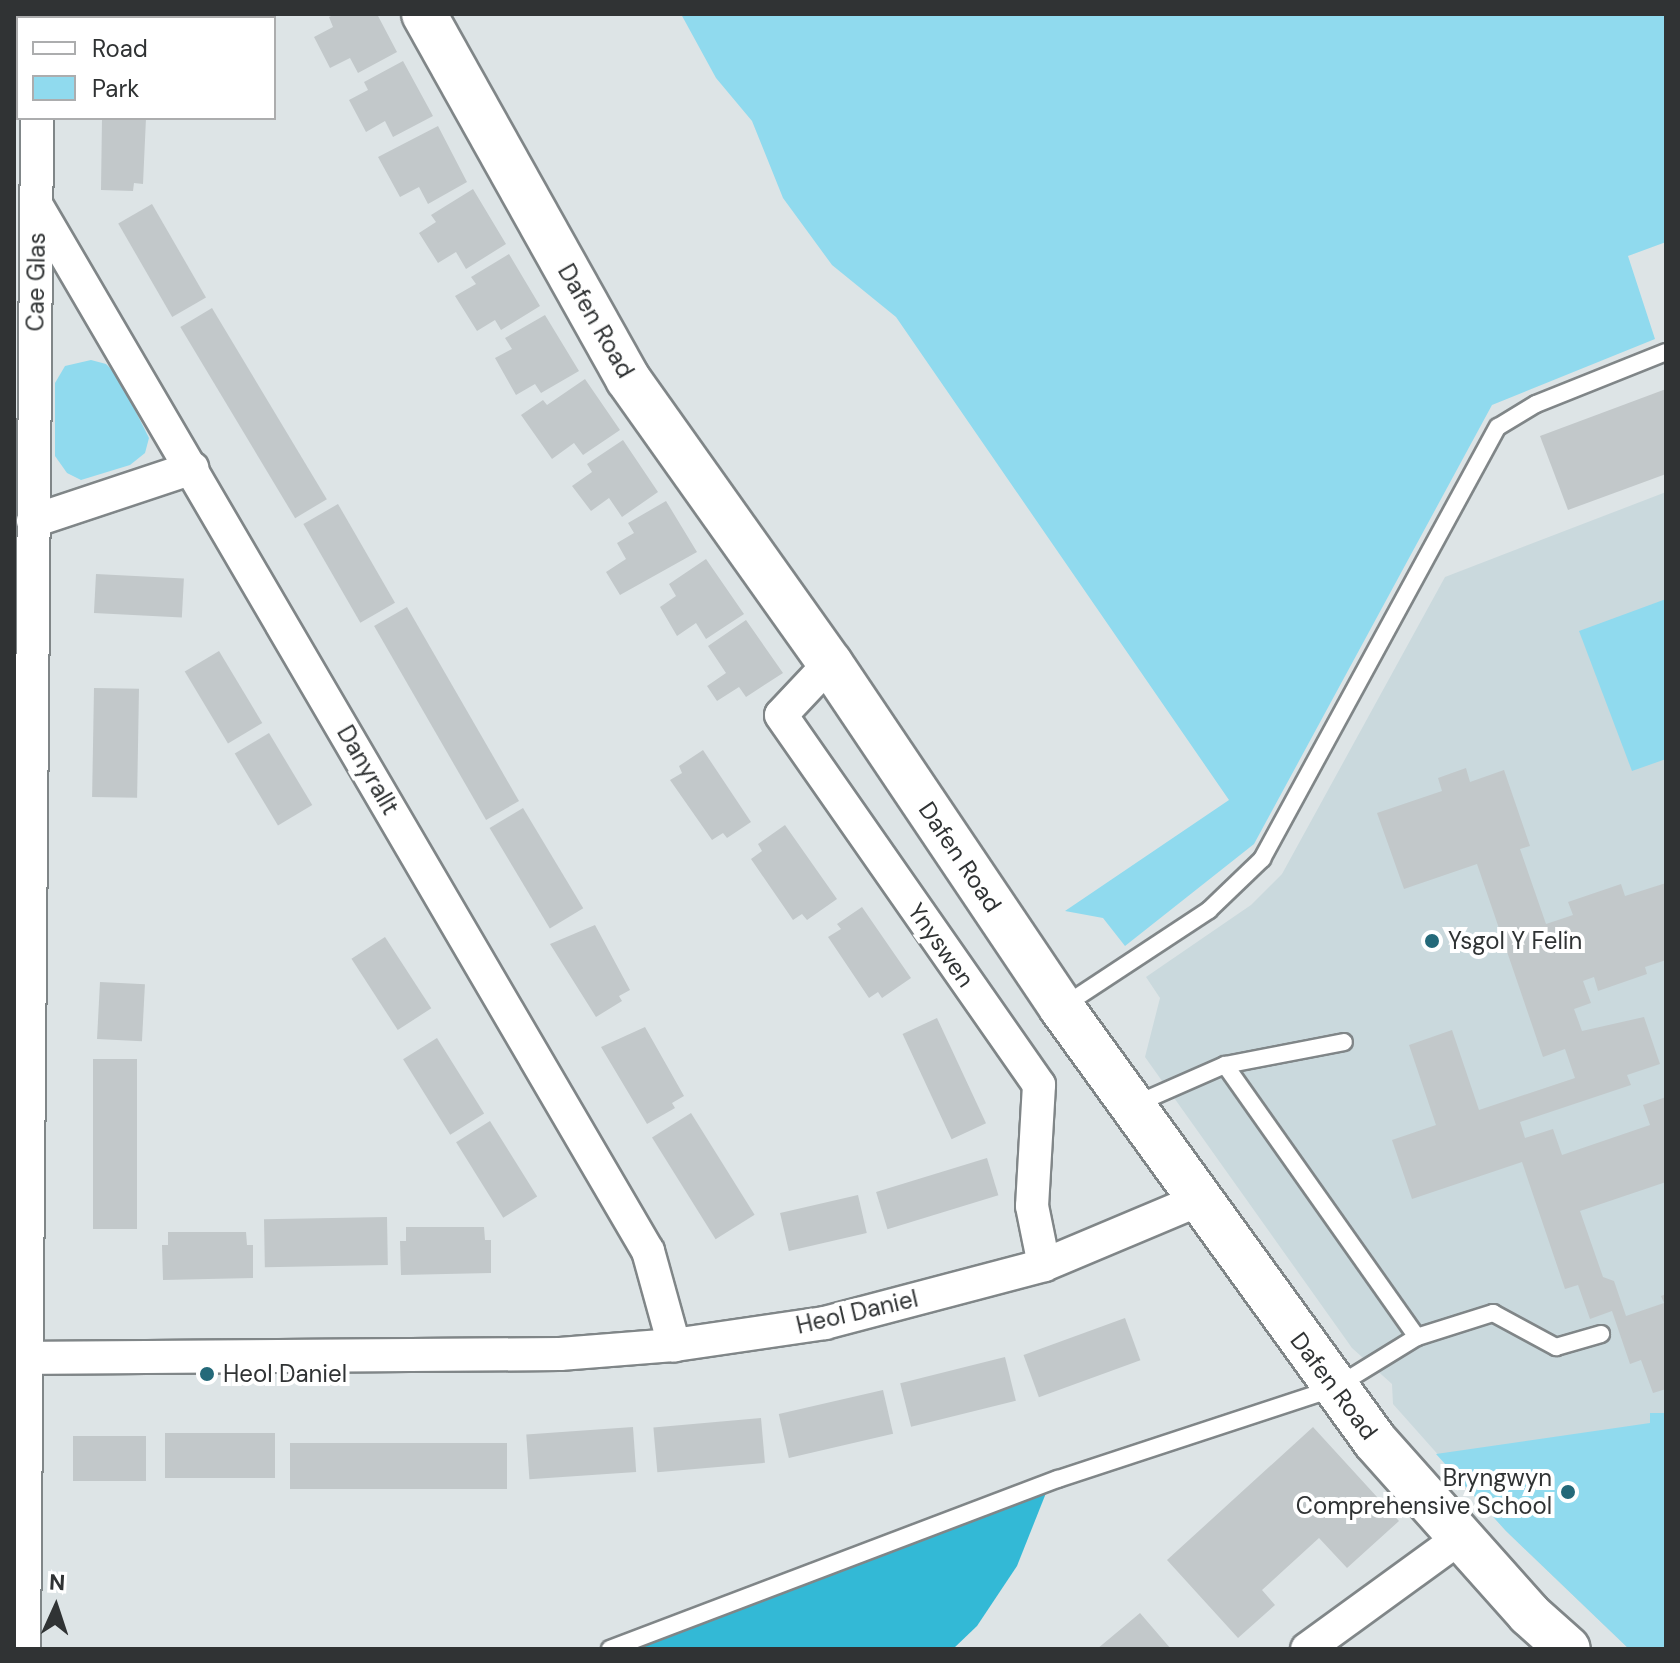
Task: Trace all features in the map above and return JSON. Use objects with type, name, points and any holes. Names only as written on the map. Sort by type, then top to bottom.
[{"type":"street","name":"Dafen Road","points":[[424,14],[628,379],[830,663],[1061,1007],[1131,1106],[1203,1198],[1334,1388],[1461,1537],[1568,1649]]},
{"type":"street","name":"Cae Glas","points":[[24,1649],[19,1358],[21,1029],[33,521],[37,120]]},
{"type":"street","name":"Danyrallt","points":[[37,206],[648,1251],[674,1345]]},
{"type":"street","points":[[33,521],[192,468]]},
{"type":"street","name":"Ynyswen","points":[[830,663],[781,715],[1039,1085],[1032,1206],[1044,1265]]},
{"type":"street","name":"Heol Daniel","points":[[19,1358],[560,1354],[674,1345],[825,1323],[1044,1265],[1203,1198]]},
{"type":"street","points":[[1307,1649],[1461,1537]]},
{"type":"lane","points":[[1061,1007],[1209,910],[1262,859],[1498,427],[1536,404],[1666,352]]},
{"type":"lane","points":[[1131,1106],[1225,1065],[1344,1042]]},
{"type":"lane","points":[[1225,1065],[1417,1337]]},
{"type":"lane","points":[[610,1649],[1058,1479],[1334,1388],[1417,1337],[1493,1313],[1556,1347],[1601,1334]]},
{"type":"shaded area","name":"Ysgol Y Felin","points":[[1666,492],[1666,1649],[1629,1649],[1506,1531],[1393,1404],[1392,1384],[1352,1348],[1145,1057],[1160,998],[1146,977],[1251,905],[1282,874],[1445,577]]},
{"type":"shaded area","points":[[1048,1488],[1017,1566],[977,1626],[953,1649],[637,1649]]},
{"type":"green space","points":[[681,14],[1666,14],[1666,242],[1628,256],[1655,339],[1492,405],[1254,844],[1125,946],[1103,918],[1065,911],[1229,800],[896,317],[832,265],[783,198],[752,121],[716,78]]},
{"type":"green space","points":[[91,360],[106,364],[118,376],[149,438],[145,453],[130,465],[81,480],[67,473],[55,456],[55,383],[65,366]]},
{"type":"green space","points":[[1666,599],[1666,759],[1632,771],[1579,631]]},
{"type":"green space","name":"Bryngwyn Comprehensive School","points":[[1650,1413],[1666,1413],[1666,1649],[1629,1649],[1506,1531],[1436,1454],[1650,1423]]},
{"type":"building","points":[[335,14],[377,14],[397,52],[358,73],[350,58],[330,68],[314,37],[333,27],[329,17]]},
{"type":"building","points":[[403,61],[433,116],[393,137],[385,121],[366,132],[349,100],[368,90],[364,82]]},
{"type":"building","points":[[102,120],[146,120],[143,184],[134,183],[133,191],[101,190]]},
{"type":"building","points":[[438,126],[467,182],[428,204],[419,187],[400,197],[378,157]]},
{"type":"building","points":[[473,189],[506,244],[466,269],[456,252],[438,263],[419,233],[436,222],[431,215]]},
{"type":"building","points":[[152,204],[206,298],[172,317],[118,224]]},
{"type":"building","points":[[509,254],[540,306],[501,330],[495,320],[477,331],[455,296],[476,284],[471,277]]},
{"type":"building","points":[[212,308],[327,499],[295,518],[180,327]]},
{"type":"building","points":[[545,315],[579,371],[541,393],[535,384],[516,395],[495,358],[512,349],[505,338]]},
{"type":"building","points":[[585,379],[620,430],[583,455],[574,443],[552,459],[521,415],[543,400],[547,405]]},
{"type":"building","points":[[1666,389],[1666,474],[1568,510],[1540,436]]},
{"type":"building","points":[[623,440],[658,492],[622,517],[609,498],[591,511],[572,486],[592,472],[587,464]]},
{"type":"building","points":[[666,501],[697,552],[620,595],[606,572],[626,559],[617,543],[634,533],[628,523]]},
{"type":"building","points":[[338,504],[395,603],[360,623],[303,524]]},
{"type":"building","points":[[706,559],[744,614],[706,639],[696,623],[677,636],[660,607],[676,596],[669,584]]},
{"type":"building","points":[[96,574],[184,579],[182,618],[94,613]]},
{"type":"building","points":[[407,607],[519,801],[486,820],[374,626]]},
{"type":"building","points":[[746,620],[783,673],[746,697],[739,687],[717,701],[707,686],[726,673],[708,646]]},
{"type":"building","points":[[219,651],[262,723],[228,744],[185,672]]},
{"type":"building","points":[[94,688],[139,689],[137,798],[92,797]]},
{"type":"building","points":[[269,733],[312,805],[278,826],[235,754]]},
{"type":"building","points":[[703,750],[751,822],[727,838],[723,833],[712,840],[670,780],[682,773],[679,766]]},
{"type":"building","points":[[1466,768],[1470,782],[1504,770],[1530,846],[1520,849],[1546,924],[1573,915],[1568,902],[1621,884],[1625,896],[1666,883],[1666,960],[1645,967],[1647,974],[1598,991],[1594,977],[1583,981],[1591,1003],[1574,1009],[1582,1031],[1644,1017],[1660,1064],[1627,1075],[1631,1085],[1520,1122],[1525,1138],[1553,1129],[1562,1155],[1650,1125],[1643,1105],[1666,1097],[1666,1182],[1580,1211],[1603,1277],[1614,1281],[1626,1316],[1664,1303],[1661,1296],[1666,1294],[1666,1389],[1653,1393],[1641,1360],[1630,1364],[1612,1311],[1590,1319],[1578,1285],[1565,1289],[1522,1162],[1412,1199],[1392,1140],[1436,1125],[1409,1045],[1452,1030],[1479,1110],[1575,1078],[1565,1049],[1543,1057],[1477,864],[1404,889],[1377,813],[1442,791],[1438,778]]},
{"type":"building","points":[[523,808],[583,908],[550,928],[490,828]]},
{"type":"building","points":[[785,825],[837,899],[807,920],[802,914],[793,920],[751,859],[762,851],[758,844]]},
{"type":"building","points":[[862,907],[911,978],[882,998],[878,992],[869,998],[828,937],[841,929],[837,924]]},
{"type":"building","points":[[595,925],[630,990],[619,996],[622,1001],[596,1017],[550,944]]},
{"type":"building","points":[[385,937],[431,1008],[398,1030],[351,959]]},
{"type":"building","points":[[100,982],[145,984],[142,1041],[97,1039]]},
{"type":"building","points":[[937,1018],[986,1123],[952,1139],[903,1034]]},
{"type":"building","points":[[645,1027],[684,1096],[672,1103],[675,1108],[647,1124],[601,1047]]},
{"type":"building","points":[[437,1038],[484,1113],[450,1135],[403,1059]]},
{"type":"building","points":[[93,1059],[137,1059],[137,1229],[93,1229]]},
{"type":"building","points":[[691,1113],[755,1215],[716,1239],[652,1137]]},
{"type":"building","points":[[490,1121],[537,1196],[503,1218],[456,1142]]},
{"type":"building","points":[[987,1158],[998,1195],[887,1229],[876,1192]]},
{"type":"building","points":[[858,1195],[867,1233],[789,1251],[780,1213]]},
{"type":"building","points":[[387,1217],[388,1265],[265,1267],[264,1219]]},
{"type":"building","points":[[406,1227],[484,1227],[485,1240],[491,1240],[491,1273],[401,1275],[400,1241],[406,1241]]},
{"type":"building","points":[[168,1232],[246,1232],[247,1245],[253,1245],[253,1278],[163,1280],[162,1245],[168,1245]]},
{"type":"building","points":[[1125,1318],[1140,1360],[1039,1397],[1024,1355]]},
{"type":"building","points":[[1005,1357],[1016,1401],[911,1427],[900,1383]]},
{"type":"building","points":[[883,1390],[893,1434],[789,1458],[779,1414]]},
{"type":"building","points":[[761,1418],[765,1463],[657,1472],[653,1427]]},
{"type":"building","points":[[633,1427],[636,1472],[529,1479],[526,1434]]},
{"type":"building","points":[[1313,1427],[1399,1521],[1347,1568],[1319,1538],[1262,1590],[1275,1605],[1238,1638],[1167,1560]]},
{"type":"building","points":[[165,1433],[275,1433],[275,1478],[165,1478]]},
{"type":"building","points":[[73,1436],[146,1436],[146,1481],[73,1481]]},
{"type":"building","points":[[290,1443],[507,1443],[507,1489],[290,1489]]},
{"type":"building","points":[[1140,1613],[1171,1649],[1097,1649],[1109,1639]]},
{"type":"place","name":"Ysgol Y Felin","points":[[1432,941]]},
{"type":"place","name":"Heol Daniel","points":[[207,1374]]},
{"type":"place","name":"Bryngwyn Comprehensive School","points":[[1568,1492]]}]
